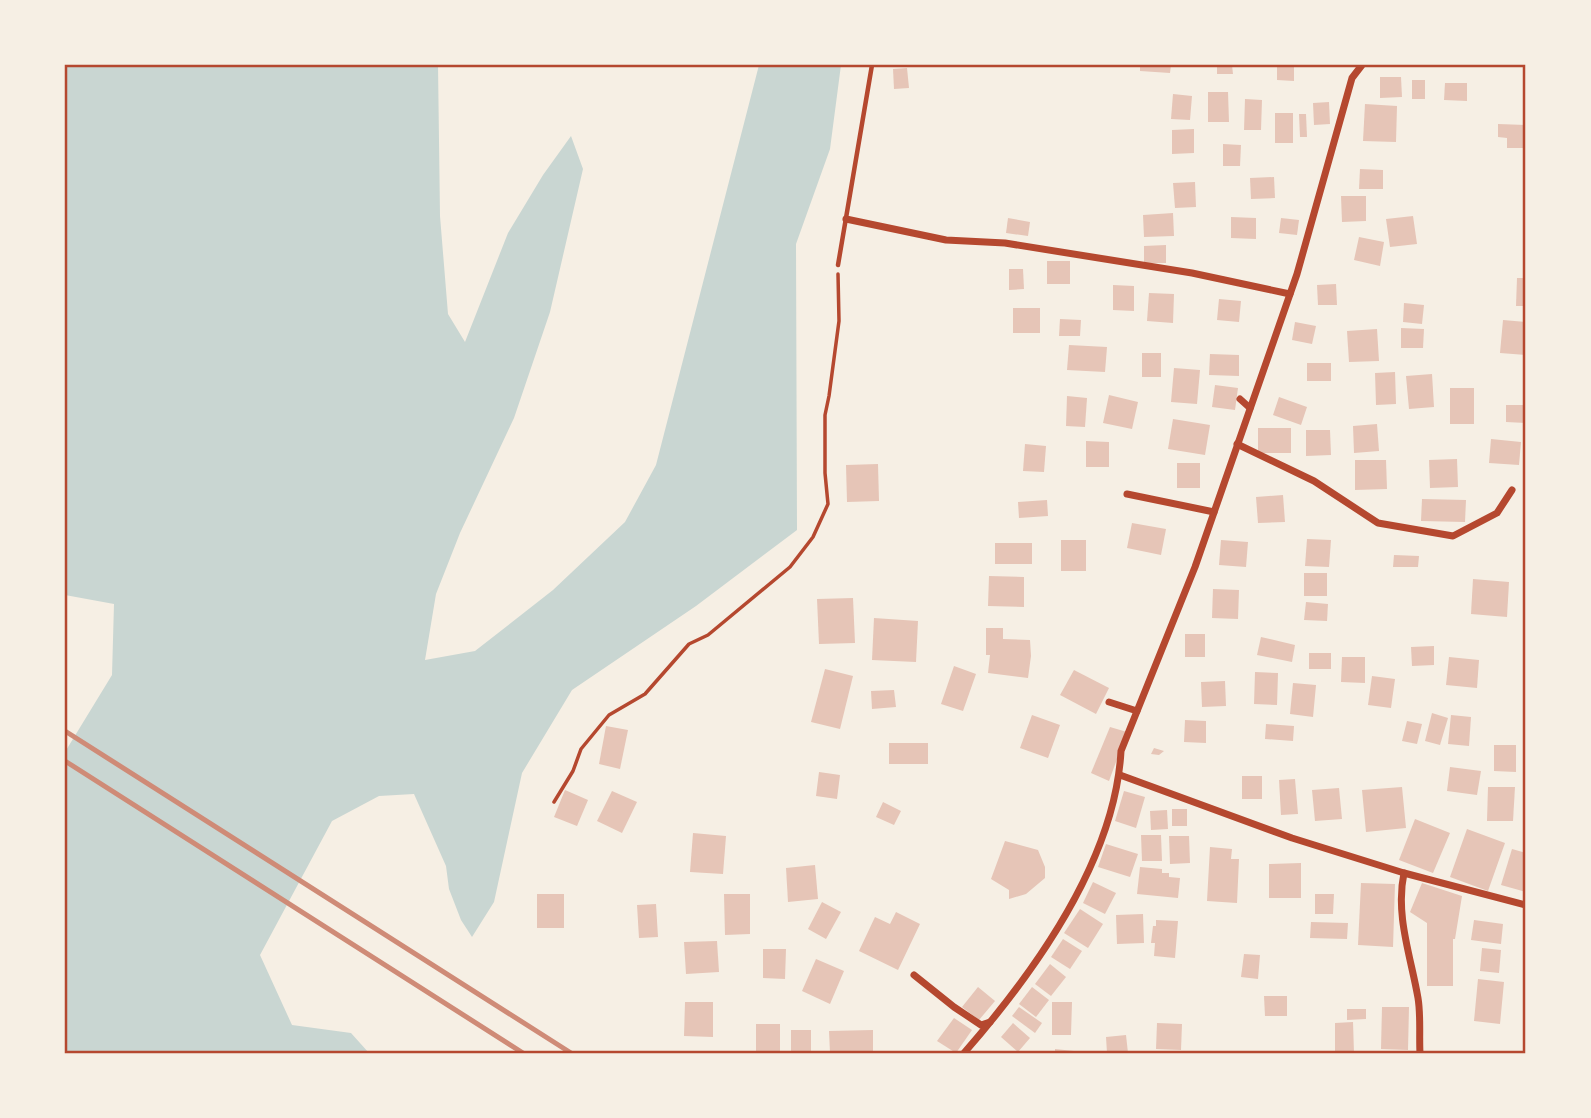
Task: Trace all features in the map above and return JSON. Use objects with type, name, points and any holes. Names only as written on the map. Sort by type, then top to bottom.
[{"type":"street","points":[[964,1053],[1006,1004],[1063,919],[1102,840],[1120,775],[1121,751],[1168,639],[1214,512],[1290,294],[1352,78],[1362,65]]},
{"type":"street","points":[[846,219],[946,240],[1005,243],[1192,273],[1290,294]]},
{"type":"street","points":[[1240,399],[1250,408]]},
{"type":"street","points":[[1237,444],[1314,481],[1378,523],[1452,536],[1497,513],[1512,490]]},
{"type":"street","points":[[1127,494],[1214,512]]},
{"type":"street","points":[[1109,702],[1137,711]]},
{"type":"street","points":[[1120,775],[1292,838],[1404,873],[1526,905]]},
{"type":"street","points":[[1404,873],[1402,914],[1407,955],[1418,997],[1420,1053]]},
{"type":"street","points":[[914,975],[981,1025],[991,1022]]},
{"type":"lane","points":[[838,265],[872,65]]},
{"type":"path","points":[[554,802],[573,771],[581,749],[609,715],[645,694],[689,644],[708,635],[790,566],[813,537],[828,504],[825,415],[830,396],[839,321],[838,265]]},
{"type":"shaded area","points":[[65,65],[438,65],[440,216],[448,314],[465,342],[508,233],[543,175],[571,136],[583,169],[550,312],[514,418],[460,533],[436,594],[425,660],[475,651],[553,590],[625,522],[656,465],[759,65],[841,65],[830,149],[796,244],[797,530],[696,606],[572,690],[522,773],[494,902],[472,937],[461,920],[449,889],[446,866],[414,794],[379,796],[332,821],[260,955],[292,1025],[351,1033],[369,1053],[65,1053],[65,752],[112,675],[114,604],[65,595]]},
{"type":"building","points":[[1140,65],[1171,65],[1170,73],[1140,71]]},
{"type":"building","points":[[1217,65],[1232,65],[1233,74],[1217,74]]},
{"type":"building","points":[[1277,65],[1294,65],[1294,81],[1277,80]]},
{"type":"building","points":[[907,68],[909,88],[894,89],[893,69]]},
{"type":"building","points":[[1380,77],[1401,77],[1402,97],[1380,98]]},
{"type":"building","points":[[1412,80],[1425,80],[1425,99],[1412,99]]},
{"type":"building","points":[[1445,83],[1467,83],[1467,101],[1444,100]]},
{"type":"building","points":[[1208,92],[1228,92],[1229,122],[1208,122]]},
{"type":"building","points":[[1173,94],[1192,96],[1190,120],[1171,119]]},
{"type":"building","points":[[1245,99],[1262,100],[1261,130],[1244,130]]},
{"type":"building","points":[[1329,102],[1330,124],[1314,125],[1313,103]]},
{"type":"building","points":[[1365,104],[1397,106],[1396,142],[1363,141]]},
{"type":"building","points":[[1275,113],[1293,113],[1293,143],[1275,143]]},
{"type":"building","points":[[1299,114],[1306,114],[1307,137],[1300,137]]},
{"type":"building","points":[[1498,124],[1526,125],[1526,148],[1507,148],[1507,138],[1498,137]]},
{"type":"building","points":[[1194,129],[1194,153],[1172,154],[1172,130]]},
{"type":"building","points":[[1223,144],[1241,145],[1240,166],[1223,166]]},
{"type":"building","points":[[1360,169],[1383,170],[1383,189],[1359,189]]},
{"type":"building","points":[[1274,177],[1275,198],[1251,199],[1250,178]]},
{"type":"building","points":[[1195,182],[1196,207],[1175,208],[1173,183]]},
{"type":"building","points":[[1341,196],[1366,196],[1366,221],[1342,222]]},
{"type":"building","points":[[1173,213],[1174,236],[1144,237],[1143,215]]},
{"type":"building","points":[[1413,216],[1417,244],[1390,247],[1386,219]]},
{"type":"building","points":[[1231,217],[1256,218],[1256,239],[1231,238]]},
{"type":"building","points":[[1008,218],[1030,222],[1028,236],[1006,233]]},
{"type":"building","points":[[1281,218],[1299,220],[1297,235],[1279,233]]},
{"type":"building","points":[[1359,237],[1384,242],[1380,266],[1354,260]]},
{"type":"building","points":[[1166,245],[1166,263],[1144,263],[1144,246]]},
{"type":"building","points":[[1047,261],[1070,261],[1070,284],[1047,284]]},
{"type":"building","points":[[1009,269],[1023,269],[1024,289],[1009,290]]},
{"type":"building","points":[[1517,278],[1526,278],[1526,306],[1516,306]]},
{"type":"building","points":[[1336,284],[1337,305],[1318,305],[1317,285]]},
{"type":"building","points":[[1113,285],[1134,286],[1134,311],[1113,310]]},
{"type":"building","points":[[1149,293],[1174,294],[1173,323],[1147,321]]},
{"type":"building","points":[[1219,299],[1241,301],[1239,322],[1217,320]]},
{"type":"building","points":[[1404,303],[1424,305],[1422,324],[1403,322]]},
{"type":"building","points":[[1013,308],[1040,308],[1040,333],[1013,333]]},
{"type":"building","points":[[1060,319],[1081,320],[1080,336],[1059,336]]},
{"type":"building","points":[[1503,320],[1526,322],[1526,355],[1500,353]]},
{"type":"building","points":[[1295,322],[1316,326],[1312,344],[1292,340]]},
{"type":"building","points":[[1401,328],[1424,329],[1423,348],[1401,348]]},
{"type":"building","points":[[1377,329],[1379,361],[1349,362],[1347,331]]},
{"type":"building","points":[[1069,345],[1107,347],[1105,372],[1067,370]]},
{"type":"building","points":[[1142,353],[1161,353],[1161,377],[1142,377]]},
{"type":"building","points":[[1210,354],[1239,355],[1239,376],[1209,375]]},
{"type":"building","points":[[1307,363],[1331,363],[1331,381],[1307,381]]},
{"type":"building","points":[[1174,368],[1200,370],[1197,404],[1171,402]]},
{"type":"building","points":[[1395,372],[1396,404],[1376,405],[1375,373]]},
{"type":"building","points":[[1432,374],[1434,407],[1409,409],[1406,376]]},
{"type":"building","points":[[1215,385],[1238,388],[1235,410],[1212,407]]},
{"type":"building","points":[[1450,388],[1474,388],[1474,424],[1450,424]]},
{"type":"building","points":[[1109,395],[1138,402],[1132,429],[1103,423]]},
{"type":"building","points":[[1067,396],[1087,398],[1085,427],[1066,426]]},
{"type":"building","points":[[1279,397],[1307,407],[1301,425],[1273,415]]},
{"type":"building","points":[[1506,405],[1526,405],[1526,423],[1506,422]]},
{"type":"building","points":[[1173,419],[1210,425],[1205,455],[1168,449]]},
{"type":"building","points":[[1377,424],[1379,451],[1354,453],[1353,426]]},
{"type":"building","points":[[1258,428],[1291,428],[1291,453],[1258,453]]},
{"type":"building","points":[[1306,430],[1330,430],[1331,455],[1306,456]]},
{"type":"building","points":[[1491,439],[1521,442],[1519,465],[1489,463]]},
{"type":"building","points":[[1086,441],[1109,442],[1109,467],[1086,467]]},
{"type":"building","points":[[1025,444],[1046,446],[1044,472],[1023,471]]},
{"type":"building","points":[[1457,459],[1458,487],[1430,488],[1429,460]]},
{"type":"building","points":[[1355,460],[1386,460],[1387,489],[1355,490]]},
{"type":"building","points":[[1177,463],[1200,463],[1200,488],[1177,488]]},
{"type":"building","points":[[878,464],[879,501],[847,502],[846,465]]},
{"type":"building","points":[[1283,495],[1285,522],[1258,523],[1256,497]]},
{"type":"building","points":[[1422,499],[1466,500],[1465,522],[1421,521]]},
{"type":"building","points":[[1047,500],[1048,516],[1019,518],[1018,502]]},
{"type":"building","points":[[1132,523],[1166,529],[1161,555],[1127,548]]},
{"type":"building","points":[[1307,539],[1331,540],[1329,567],[1305,566]]},
{"type":"building","points":[[1061,540],[1086,540],[1086,571],[1061,571]]},
{"type":"building","points":[[1221,540],[1248,542],[1246,567],[1219,565]]},
{"type":"building","points":[[995,543],[1032,543],[1032,564],[995,564]]},
{"type":"building","points":[[1394,555],[1419,556],[1418,567],[1393,567]]},
{"type":"building","points":[[1304,573],[1327,573],[1327,596],[1304,596]]},
{"type":"building","points":[[989,576],[1024,577],[1024,607],[988,606]]},
{"type":"building","points":[[1473,579],[1509,582],[1507,617],[1471,614]]},
{"type":"building","points":[[1213,589],[1239,590],[1238,619],[1212,618]]},
{"type":"building","points":[[853,598],[855,643],[819,644],[817,599]]},
{"type":"building","points":[[1306,602],[1328,604],[1327,621],[1304,620]]},
{"type":"building","points":[[874,618],[918,621],[916,662],[872,660]]},
{"type":"building","points":[[986,628],[1003,628],[1003,639],[1030,640],[1028,678],[988,673],[990,655],[986,655]]},
{"type":"building","points":[[1185,634],[1205,634],[1205,657],[1185,657]]},
{"type":"building","points":[[1261,637],[1295,645],[1292,662],[1257,655]]},
{"type":"building","points":[[1434,646],[1434,665],[1412,666],[1411,647]]},
{"type":"building","points":[[1309,653],[1331,653],[1331,669],[1309,669]]},
{"type":"building","points":[[1342,657],[1365,657],[1365,683],[1341,682]]},
{"type":"building","points":[[1449,657],[1479,660],[1477,688],[1446,685]]},
{"type":"building","points":[[954,666],[976,674],[963,711],[941,704]]},
{"type":"building","points":[[825,669],[853,676],[840,729],[811,722]]},
{"type":"building","points":[[1074,670],[1109,688],[1096,714],[1060,695]]},
{"type":"building","points":[[1255,672],[1278,673],[1277,705],[1254,704]]},
{"type":"building","points":[[1372,676],[1395,679],[1391,708],[1368,705]]},
{"type":"building","points":[[1225,681],[1226,706],[1202,707],[1201,682]]},
{"type":"building","points":[[1293,683],[1316,685],[1313,717],[1290,714]]},
{"type":"building","points":[[894,690],[896,707],[872,709],[871,691]]},
{"type":"building","points":[[1432,713],[1448,718],[1440,745],[1425,741]]},
{"type":"building","points":[[1032,715],[1060,725],[1048,758],[1020,748]]},
{"type":"building","points":[[1451,715],[1471,717],[1469,746],[1448,744]]},
{"type":"building","points":[[1185,720],[1206,721],[1206,743],[1184,742]]},
{"type":"building","points":[[1407,721],[1422,724],[1417,744],[1402,741]]},
{"type":"building","points":[[1266,724],[1294,726],[1293,741],[1265,739]]},
{"type":"building","points":[[606,726],[628,730],[620,769],[599,764]]},
{"type":"building","points":[[1110,727],[1127,732],[1109,781],[1091,773]]},
{"type":"building","points":[[889,743],[928,743],[928,764],[889,764]]},
{"type":"building","points":[[1494,745],[1516,745],[1516,772],[1494,771]]},
{"type":"building","points":[[1154,748],[1164,751],[1159,755],[1151,754]]},
{"type":"building","points":[[1450,767],[1481,771],[1477,795],[1447,791]]},
{"type":"building","points":[[819,772],[840,775],[837,799],[816,796]]},
{"type":"building","points":[[1242,776],[1262,776],[1262,799],[1242,799]]},
{"type":"building","points":[[1295,779],[1298,814],[1281,815],[1279,780]]},
{"type":"building","points":[[1402,787],[1406,828],[1366,832],[1362,790]]},
{"type":"building","points":[[1488,787],[1515,787],[1513,821],[1487,821]]},
{"type":"building","points":[[1339,788],[1342,819],[1315,821],[1312,790]]},
{"type":"building","points":[[565,790],[588,800],[577,826],[554,817]]},
{"type":"building","points":[[612,791],[637,802],[622,833],[597,821]]},
{"type":"building","points":[[1124,791],[1145,797],[1136,828],[1115,821]]},
{"type":"building","points":[[883,802],[901,811],[894,825],[876,817]]},
{"type":"building","points":[[1172,809],[1187,809],[1187,826],[1172,826]]},
{"type":"building","points":[[1167,810],[1168,829],[1151,830],[1150,811]]},
{"type":"building","points":[[1415,819],[1450,833],[1433,873],[1399,860]]},
{"type":"building","points":[[1467,829],[1505,843],[1488,891],[1450,877]]},
{"type":"building","points":[[693,833],[726,836],[723,874],[690,872]]},
{"type":"building","points":[[1141,835],[1161,835],[1162,861],[1142,861]]},
{"type":"building","points":[[1169,836],[1189,836],[1190,863],[1170,864]]},
{"type":"building","points":[[1005,841],[1038,850],[1045,867],[1045,878],[1026,894],[1009,899],[1009,890],[991,879]]},
{"type":"building","points":[[1106,844],[1138,854],[1130,877],[1098,867]]},
{"type":"building","points":[[1210,847],[1232,849],[1231,859],[1239,859],[1237,903],[1207,901]]},
{"type":"building","points":[[1512,849],[1526,853],[1526,892],[1501,885]]},
{"type":"building","points":[[1301,863],[1301,898],[1269,898],[1269,864]]},
{"type":"building","points":[[815,865],[818,899],[788,902],[786,868]]},
{"type":"building","points":[[1140,867],[1162,869],[1162,873],[1169,873],[1169,877],[1180,878],[1178,898],[1137,894]]},
{"type":"building","points":[[1093,882],[1116,893],[1105,914],[1083,903]]},
{"type":"building","points":[[1361,883],[1395,884],[1393,947],[1358,945]]},
{"type":"building","points":[[1422,883],[1462,896],[1453,939],[1453,986],[1427,986],[1427,923],[1410,912]]},
{"type":"building","points":[[537,894],[564,894],[564,928],[537,928]]},
{"type":"building","points":[[724,894],[750,894],[750,934],[725,935]]},
{"type":"building","points":[[1315,894],[1334,894],[1333,914],[1315,914]]},
{"type":"building","points":[[822,902],[841,912],[826,939],[808,929]]},
{"type":"building","points":[[656,904],[658,937],[639,938],[637,905]]},
{"type":"building","points":[[1080,909],[1103,924],[1088,948],[1064,933]]},
{"type":"building","points":[[896,912],[920,924],[898,970],[859,951],[875,917],[890,924]]},
{"type":"building","points":[[1143,914],[1144,943],[1117,944],[1116,915]]},
{"type":"building","points":[[1156,920],[1178,921],[1175,958],[1154,956],[1155,943],[1151,943]]},
{"type":"building","points":[[1474,920],[1503,924],[1501,944],[1471,940]]},
{"type":"building","points":[[1311,922],[1348,923],[1347,939],[1310,938]]},
{"type":"building","points":[[1063,939],[1082,951],[1070,969],[1051,957]]},
{"type":"building","points":[[717,941],[719,972],[686,974],[684,942]]},
{"type":"building","points":[[1482,948],[1501,950],[1499,973],[1480,971]]},
{"type":"building","points":[[763,949],[786,949],[785,979],[763,978]]},
{"type":"building","points":[[1244,954],[1260,955],[1258,979],[1241,977]]},
{"type":"building","points":[[816,959],[844,971],[830,1004],[802,991]]},
{"type":"building","points":[[1050,964],[1066,977],[1051,996],[1035,984]]},
{"type":"building","points":[[1478,979],[1504,982],[1500,1024],[1474,1021]]},
{"type":"building","points":[[978,987],[995,1001],[979,1020],[962,1007]]},
{"type":"building","points":[[1032,987],[1049,1000],[1036,1017],[1019,1004]]},
{"type":"building","points":[[1264,996],[1287,996],[1287,1016],[1265,1016]]},
{"type":"building","points":[[685,1002],[713,1002],[713,1037],[684,1036]]},
{"type":"building","points":[[1052,1002],[1072,1002],[1071,1035],[1052,1035]]},
{"type":"building","points":[[1019,1007],[1042,1023],[1035,1033],[1012,1016]]},
{"type":"building","points":[[1382,1007],[1409,1007],[1408,1050],[1381,1049]]},
{"type":"building","points":[[1347,1009],[1366,1009],[1366,1019],[1347,1020]]},
{"type":"building","points":[[954,1018],[972,1030],[956,1053],[937,1041]]},
{"type":"building","points":[[1353,1022],[1354,1053],[1335,1053],[1335,1023]]},
{"type":"building","points":[[1013,1023],[1030,1038],[1018,1052],[1001,1037]]},
{"type":"building","points":[[1157,1023],[1182,1024],[1181,1050],[1156,1049]]},
{"type":"building","points":[[756,1024],[780,1024],[780,1053],[756,1053]]},
{"type":"building","points":[[791,1030],[811,1030],[811,1053],[791,1053]]},
{"type":"building","points":[[873,1030],[873,1053],[830,1053],[829,1031]]},
{"type":"building","points":[[1126,1035],[1128,1053],[1107,1053],[1106,1037]]},
{"type":"building","points":[[1055,1049],[1074,1051],[1074,1053],[1055,1053]]},
{"type":"railway","points":[[65,731],[571,1053]]},
{"type":"railway","points":[[65,761],[523,1053]]}]
